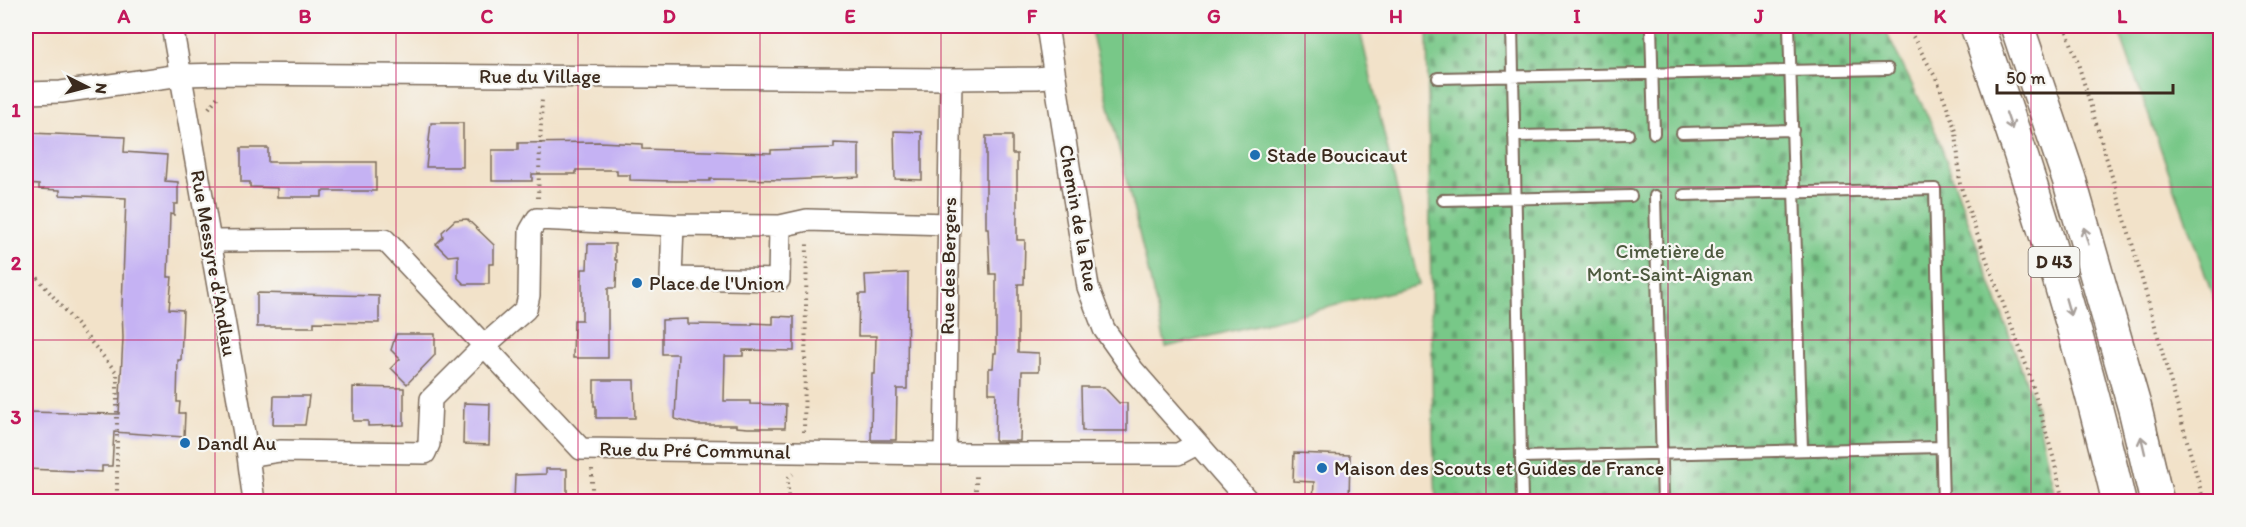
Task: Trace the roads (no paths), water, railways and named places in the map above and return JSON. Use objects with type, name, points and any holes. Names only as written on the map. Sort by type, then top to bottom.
[{"type":"highway","name":"D 43","points":[[1977,26],[2030,181],[2068,307],[2118,501]]},
{"type":"highway","name":"D 43","points":[[2017,26],[2069,179],[2134,409],[2157,501]]},
{"type":"street","name":"Rue Messyre d'Andlau","points":[[172,26],[254,501]]},
{"type":"street","name":"Chemin de la Rue","points":[[1047,26],[1088,287],[1104,329],[1133,370],[1248,501]]},
{"type":"street","name":"Rue du Village","points":[[26,93],[61,92],[181,75],[226,74],[951,79],[1054,76]]},
{"type":"street","name":"Rue des Bergers","points":[[945,454],[951,79]]},
{"type":"street","points":[[248,456],[280,452],[425,453],[429,444],[431,399],[484,346],[526,309],[530,295],[530,231],[537,219],[673,225],[780,226],[807,220],[949,224]]},
{"type":"street","points":[[673,225],[671,278],[779,280],[780,226]]},
{"type":"street","name":"Rue du Pré Communal","points":[[210,241],[385,240],[581,449],[945,454],[1178,454],[1197,444]]},
{"type":"lane","points":[[1512,26],[1522,501]]},
{"type":"lane","points":[[1651,26],[1654,133]]},
{"type":"lane","points":[[1789,26],[1802,450]]},
{"type":"lane","points":[[1438,78],[1888,69]]},
{"type":"lane","points":[[1682,133],[1792,130]]},
{"type":"lane","points":[[1514,136],[1629,134]]},
{"type":"lane","points":[[1684,195],[1935,189],[1943,501]]},
{"type":"lane","points":[[1443,200],[1631,196]]},
{"type":"lane","points":[[1655,196],[1663,501]]},
{"type":"lane","points":[[1521,457],[1941,447]]},
{"type":"place","name":"Stade Boucicaut","points":[[1255,155]]},
{"type":"place","name":"Place de l'Union","points":[[637,283]]},
{"type":"place","name":"Dandl Au","points":[[185,443]]},
{"type":"place","name":"Maison des Scouts et Guides de France","points":[[1322,468]]},
{"type":"park label","name":"Cimetière de Mont-Saint-Aignan","points":[[1670,262]]}]
